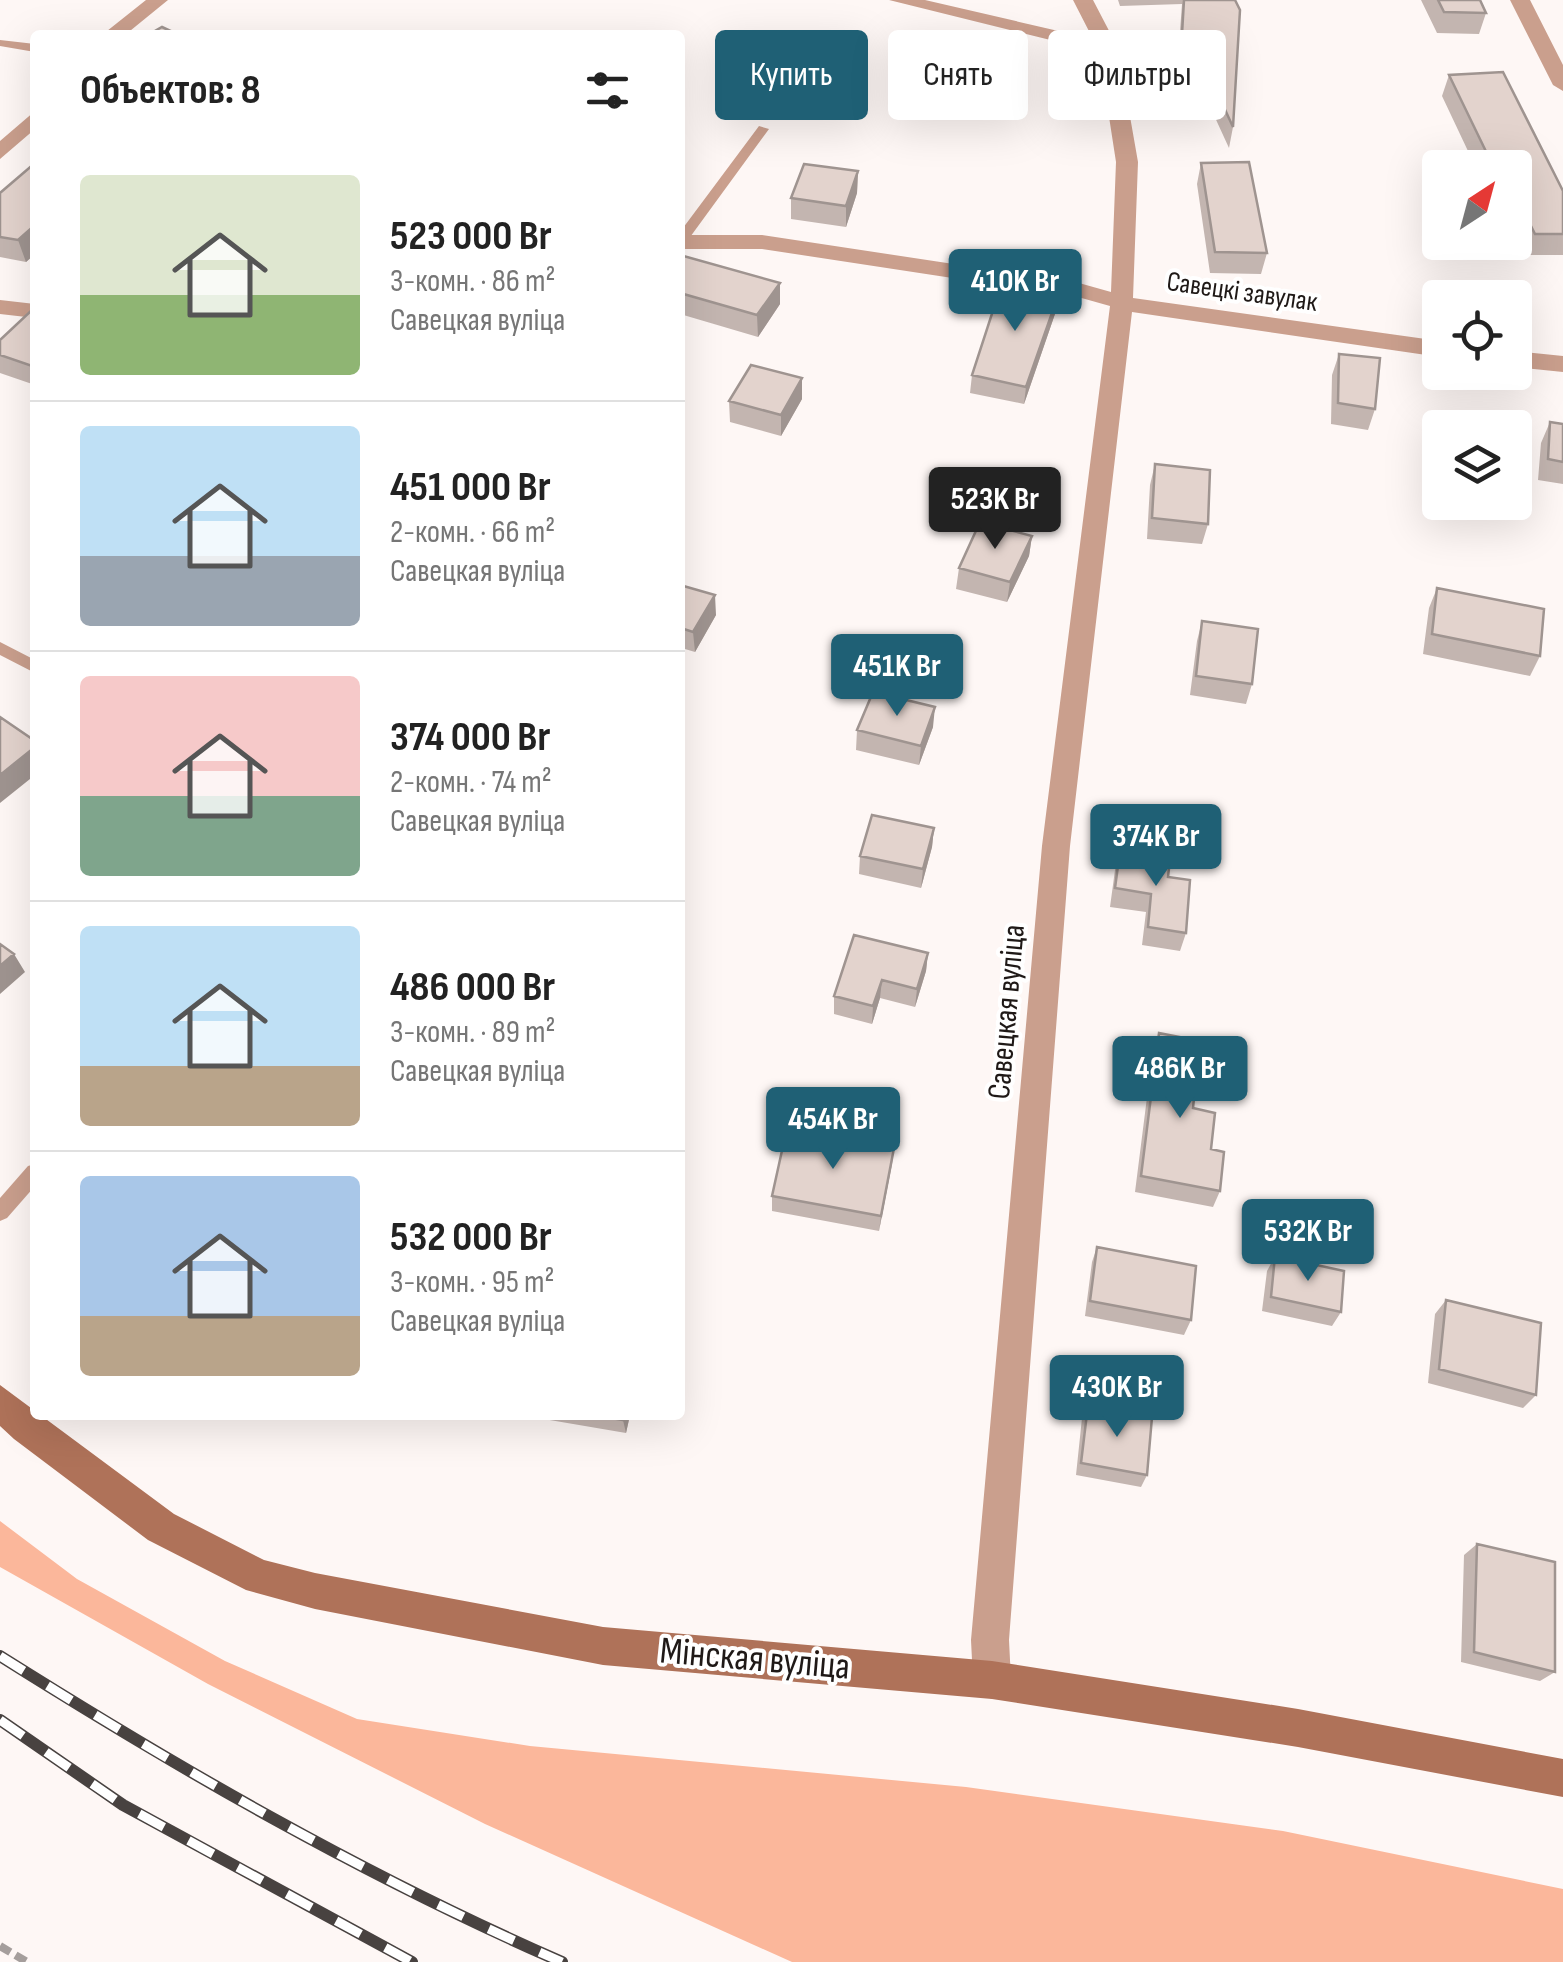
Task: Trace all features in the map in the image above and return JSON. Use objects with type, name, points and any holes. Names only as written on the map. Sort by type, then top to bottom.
[{"type":"street","points":[[119,30],[158,0]]},
{"type":"street","points":[[899,0],[1048,34]]},
{"type":"street","name":"Савецкая вуліца","points":[[1083,0],[1099,30]]},
{"type":"street","points":[[1520,0],[1563,85]]},
{"type":"street","name":"Савецкая вуліца","points":[[992,1680],[990,1640],[1056,846],[1122,299],[1127,162],[1120,120]]},
{"type":"street","points":[[0,153],[30,122]]},
{"type":"street","name":"Савецкі завулак","points":[[685,242],[762,242],[1122,299],[1157,312],[1422,347]]},
{"type":"street","points":[[0,307],[30,310]]},
{"type":"street","points":[[1532,360],[1563,364]]},
{"type":"street","name":"Мінская вуліца","points":[[0,1402],[26,1427],[162,1528],[258,1577],[453,1620],[603,1646],[992,1680],[1298,1728],[1563,1778]]},
{"type":"lane","points":[[0,42],[30,47]]},
{"type":"lane","points":[[685,235],[764,129]]},
{"type":"lane","points":[[0,648],[30,663]]},
{"type":"lane","points":[[0,1212],[30,1178]]},
{"type":"path","points":[[0,1946],[27,1962]]},
{"type":"shaded area","points":[[0,1521],[77,1579],[225,1661],[357,1719],[530,1746],[966,1787],[1283,1831],[1563,1889],[1563,1962],[792,1962],[485,1824],[208,1684],[0,1567]]},
{"type":"building","points":[[1184,0],[1235,0],[1240,10],[1233,127],[1226,112],[1226,30],[1182,30]]},
{"type":"building","points":[[1438,0],[1480,0],[1486,13],[1444,12]]},
{"type":"building","points":[[1503,72],[1563,191],[1563,234],[1535,234],[1532,228],[1532,150],[1485,150],[1449,75]]},
{"type":"building","points":[[1249,162],[1267,253],[1215,252],[1201,163]]},
{"type":"building","points":[[804,164],[858,171],[846,206],[791,198]]},
{"type":"building","points":[[30,167],[30,229],[18,240],[0,237],[0,193]]},
{"type":"building","points":[[685,256],[780,283],[757,315],[685,294]]},
{"type":"building","points":[[1002,283],[1059,293],[1026,387],[972,375]]},
{"type":"building","points":[[30,312],[30,365],[0,355],[0,340]]},
{"type":"building","points":[[1339,354],[1380,358],[1375,409],[1338,403]]},
{"type":"building","points":[[751,365],[802,378],[781,415],[729,401]]},
{"type":"building","points":[[1550,422],[1563,424],[1563,462],[1548,459]]},
{"type":"building","points":[[1155,464],[1210,470],[1208,524],[1152,518]]},
{"type":"building","points":[[980,522],[1032,536],[1010,582],[959,568]]},
{"type":"building","points":[[685,586],[715,595],[693,632],[685,629]]},
{"type":"building","points":[[1437,588],[1544,609],[1540,656],[1432,634]]},
{"type":"building","points":[[1202,621],[1258,629],[1252,684],[1196,676]]},
{"type":"building","points":[[873,692],[935,707],[921,746],[857,730]]},
{"type":"building","points":[[0,717],[30,738],[30,751],[0,775]]},
{"type":"building","points":[[872,815],[934,828],[923,869],[860,856]]},
{"type":"building","points":[[1120,851],[1170,859],[1168,877],[1190,880],[1186,933],[1148,927],[1151,894],[1115,888]]},
{"type":"building","points":[[854,935],[928,953],[917,989],[882,980],[873,1006],[834,996]]},
{"type":"building","points":[[0,944],[14,954],[0,966]]},
{"type":"building","points":[[1159,1033],[1200,1041],[1193,1108],[1215,1113],[1211,1149],[1224,1152],[1220,1191],[1141,1176]]},
{"type":"building","points":[[787,1128],[894,1148],[881,1216],[772,1196]]},
{"type":"building","points":[[1097,1247],[1196,1266],[1191,1320],[1090,1301]]},
{"type":"building","points":[[1275,1256],[1344,1271],[1341,1312],[1271,1297]]},
{"type":"building","points":[[1446,1300],[1541,1323],[1536,1395],[1439,1369]]},
{"type":"building","points":[[1088,1405],[1152,1417],[1147,1475],[1081,1463]]},
{"type":"building","points":[[1477,1544],[1555,1562],[1555,1672],[1474,1652]]},
{"type":"railway","points":[[0,1656],[275,1820],[417,1894],[562,1962]]},
{"type":"railway","points":[[0,1720],[123,1805],[412,1962]]}]
